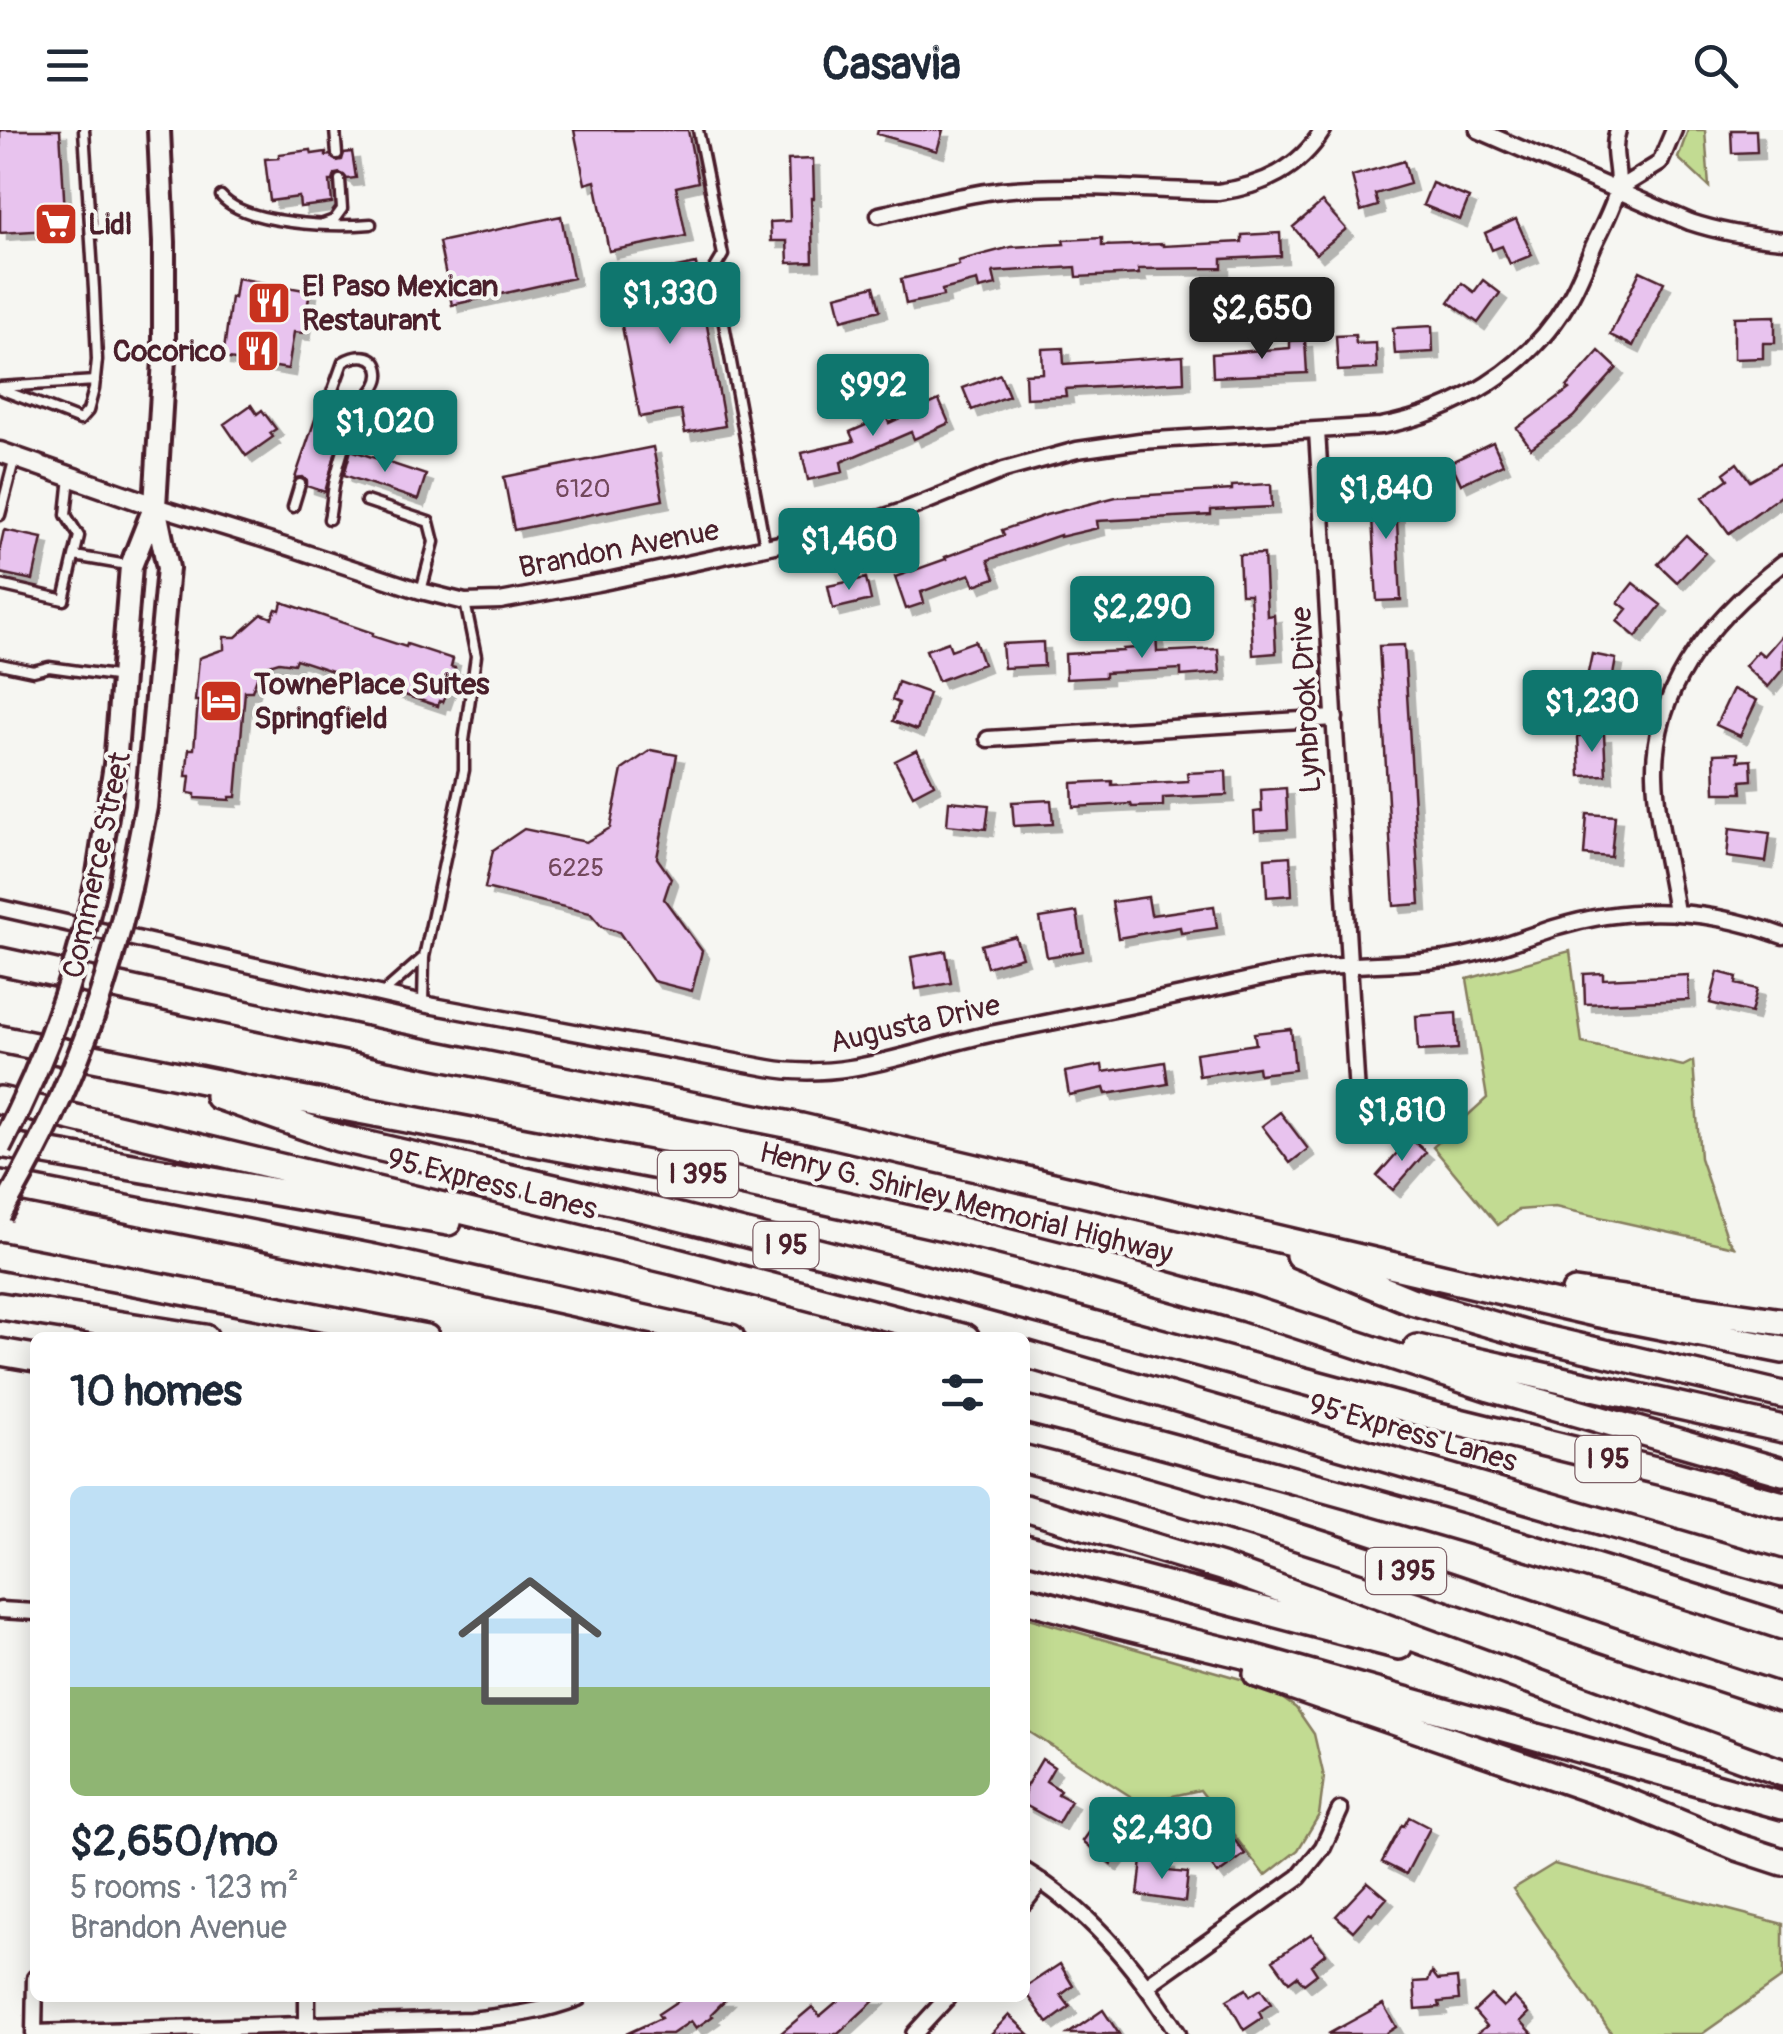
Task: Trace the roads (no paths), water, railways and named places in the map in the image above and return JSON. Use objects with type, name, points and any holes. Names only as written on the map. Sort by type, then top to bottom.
[{"type":"highway","points":[[0,960],[391,1046],[801,1127],[1595,1313],[1783,1350]]},
{"type":"highway","name":"Henry G. Shirley Memorial Highway","points":[[0,1039],[813,1197],[1073,1259],[1246,1308],[1490,1388],[1783,1472]]},
{"type":"highway","name":"I 95","points":[[142,1069],[338,1138],[652,1210],[913,1276],[1783,1505]]},
{"type":"highway","name":"95 Express Lanes","points":[[0,1100],[673,1261],[943,1332]]},
{"type":"highway","points":[[0,1146],[673,1261]]},
{"type":"highway","points":[[0,1184],[450,1274],[706,1332]]},
{"type":"highway","points":[[0,1202],[190,1221]]},
{"type":"highway","points":[[1241,1231],[1411,1301],[1528,1336],[1783,1395]]},
{"type":"highway","points":[[0,1256],[395,1332]]},
{"type":"highway","points":[[1397,1265],[1783,1322]]},
{"type":"highway","points":[[4,1307],[166,1332]]},
{"type":"highway","points":[[1246,1308],[1783,1429]]},
{"type":"highway","points":[[0,1352],[30,1357]]},
{"type":"highway","name":"95 Express Lanes","points":[[1030,1355],[1783,1574]]},
{"type":"highway","points":[[1030,1410],[1432,1520],[1783,1626]]},
{"type":"highway","name":"I 395","points":[[1030,1461],[1181,1502],[1429,1578],[1783,1698]]},
{"type":"highway","points":[[1030,1510],[1221,1567],[1783,1773]]},
{"type":"highway","points":[[1030,1549],[1558,1691]]},
{"type":"highway","points":[[1030,1600],[1244,1655],[1783,1806]]},
{"type":"highway","points":[[1116,1624],[1628,1802],[1783,1862]]},
{"type":"highway","points":[[1628,1802],[1783,1845]]},
{"type":"main road","name":"Commerce Street","points":[[0,1215],[42,1139],[77,1063],[104,988],[146,807],[168,568],[155,506],[164,359],[159,130]]},
{"type":"main road","name":"Commerce Street","points":[[0,1146],[46,1050],[88,921],[112,792],[131,566],[155,506]]},
{"type":"street","points":[[879,215],[959,196],[1005,190],[1218,192],[1242,188],[1269,180],[1293,165],[1314,146],[1324,130]]},
{"type":"street","points":[[1478,130],[1710,228],[1783,240]]},
{"type":"street","points":[[1618,130],[1613,144],[1618,189]]},
{"type":"street","points":[[1618,189],[1660,163],[1674,130]]},
{"type":"street","name":"Brandon Avenue","points":[[8,454],[421,592],[464,602],[533,596],[867,523],[1004,470],[1077,450],[1140,441],[1381,426],[1424,416],[1468,396],[1508,369],[1540,338],[1567,303],[1618,189]]},
{"type":"street","name":"Lynbrook Drive","points":[[1317,430],[1356,1094]]},
{"type":"street","points":[[1676,912],[1654,776],[1663,713],[1684,667],[1704,639],[1783,563]]},
{"type":"street","points":[[988,738],[1335,718]]},
{"type":"street","name":"Augusta Drive","points":[[0,908],[423,1004],[792,1072],[819,1073],[1307,969],[1455,957],[1626,912],[1706,914],[1783,936]]},
{"type":"street","points":[[0,1610],[30,1612]]},
{"type":"street","points":[[1146,1986],[1299,1878],[1323,1846],[1340,1810]]},
{"type":"street","points":[[1030,1873],[1097,1929],[1130,1964],[1178,2034]]},
{"type":"street","points":[[1030,1895],[1041,1881]]},
{"type":"street","points":[[35,2002],[34,2034],[498,2018],[566,2002]]},
{"type":"street","points":[[307,2002],[307,2026]]},
{"type":"street","points":[[914,2034],[943,2002]]},
{"type":"lane","points":[[0,388],[80,420],[88,411],[97,360],[84,130]]},
{"type":"lane","points":[[335,130],[337,154]]},
{"type":"lane","points":[[698,130],[723,255],[714,270],[765,548]]},
{"type":"lane","points":[[319,226],[334,220],[342,210],[340,180]]},
{"type":"lane","points":[[222,196],[244,212],[319,226],[371,224]]},
{"type":"lane","points":[[328,401],[346,360],[362,356],[376,363],[378,382],[357,410],[336,476],[329,520]]},
{"type":"lane","points":[[0,388],[95,381]]},
{"type":"lane","points":[[0,516],[8,454]]},
{"type":"lane","points":[[0,585],[64,600],[79,536],[66,515],[70,476]]},
{"type":"lane","points":[[293,507],[300,484]]},
{"type":"lane","points":[[366,502],[429,522],[434,542],[421,592]]},
{"type":"lane","points":[[76,556],[131,566]]},
{"type":"lane","points":[[423,1004],[424,957],[464,770],[464,741],[476,656],[464,602]]},
{"type":"lane","points":[[0,664],[33,671],[49,667],[122,677]]},
{"type":"lane","points":[[381,994],[424,957]]},
{"type":"place","name":"Lidl","points":[[56,224]]},
{"type":"place","name":"El Paso Mexican Restaurant","points":[[269,303]]},
{"type":"place","name":"Cocorico","points":[[258,351]]},
{"type":"place","name":"TownePlace Suites Springfield","points":[[221,701]]}]
